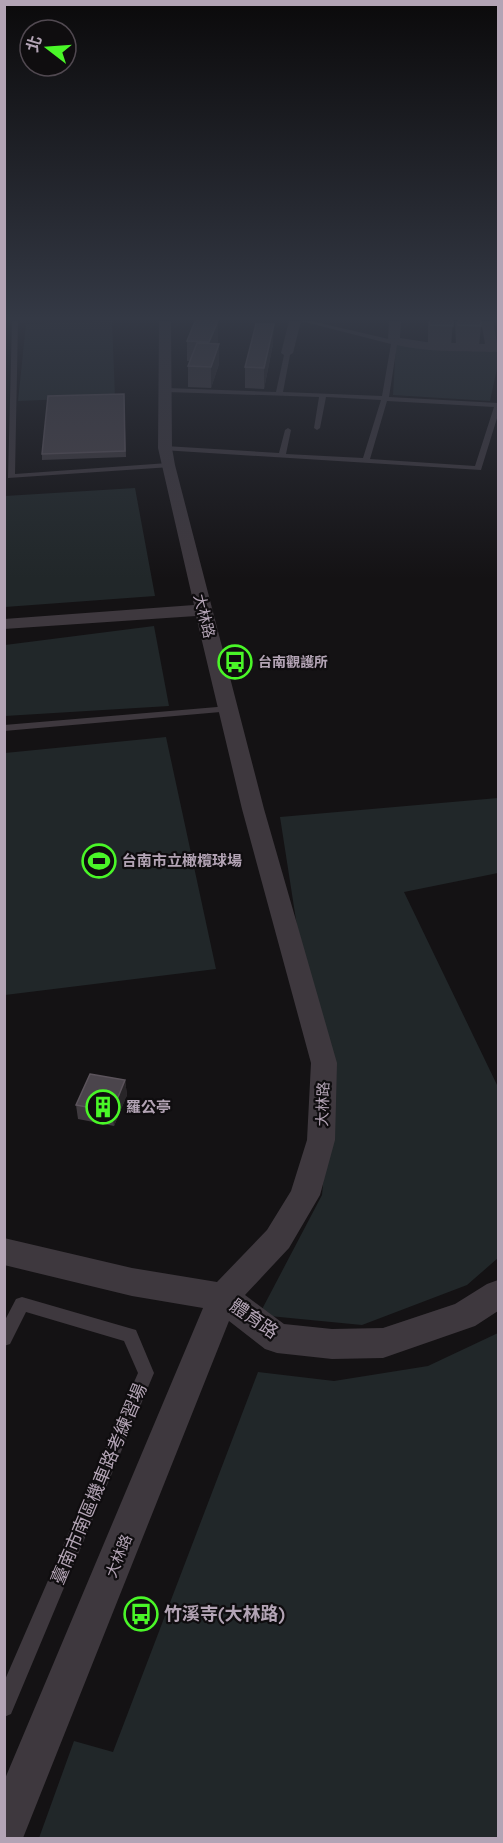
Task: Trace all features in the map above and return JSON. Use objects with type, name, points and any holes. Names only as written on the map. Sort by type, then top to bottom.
[{"type":"street","name":"大林路","points":[[4,1833],[223,1297],[278,1239],[305,1195],[321,1140],[324,1063],[253,809],[166,456],[167,407]]},
{"type":"street","points":[[4,624],[203,609]]},
{"type":"street","name":"體育路","points":[[4,1251],[132,1282],[223,1297],[277,1338],[332,1344],[383,1343],[423,1331],[464,1316],[498,1294]]},
{"type":"lane","points":[[11,407],[8,477],[166,456],[282,454],[478,468],[498,407]]},
{"type":"lane","points":[[317,428],[321,407]]},
{"type":"lane","points":[[366,459],[382,407]]},
{"type":"lane","points":[[282,454],[288,429]]},
{"type":"lane","points":[[4,728],[229,709]]},
{"type":"lane","name":"臺南市南區機車路考練習場","points":[[4,1339],[22,1304],[130,1335],[146,1374],[4,1707]]},
{"type":"shaded area","points":[[135,488],[155,596],[5,607],[5,496]]},
{"type":"shaded area","points":[[154,626],[169,706],[5,716],[5,645]]},
{"type":"shaded area","name":"台南市立橄欖球場","points":[[166,737],[216,969],[5,995],[5,753]]},
{"type":"shaded area","points":[[498,798],[498,873],[404,892],[498,1087],[498,1258],[467,1285],[362,1325],[259,1315],[322,1195],[334,1066],[301,952],[280,817]]},
{"type":"shaded area","points":[[498,1333],[498,1838],[39,1838],[74,1741],[113,1752],[258,1372],[334,1381],[428,1366]]},
{"type":"building","points":[[47,407],[124,407],[125,451],[42,454]]},
{"type":"building","points":[[90,1074],[125,1080],[112,1112],[76,1105]]},
{"type":"place","name":"台南觀護所","points":[[235,662]]},
{"type":"place","name":"台南市立橄欖球場","points":[[99,861]]},
{"type":"place","name":"羅公亭","points":[[103,1107]]},
{"type":"place","name":"竹溪寺(大林路)","points":[[141,1614]]}]
